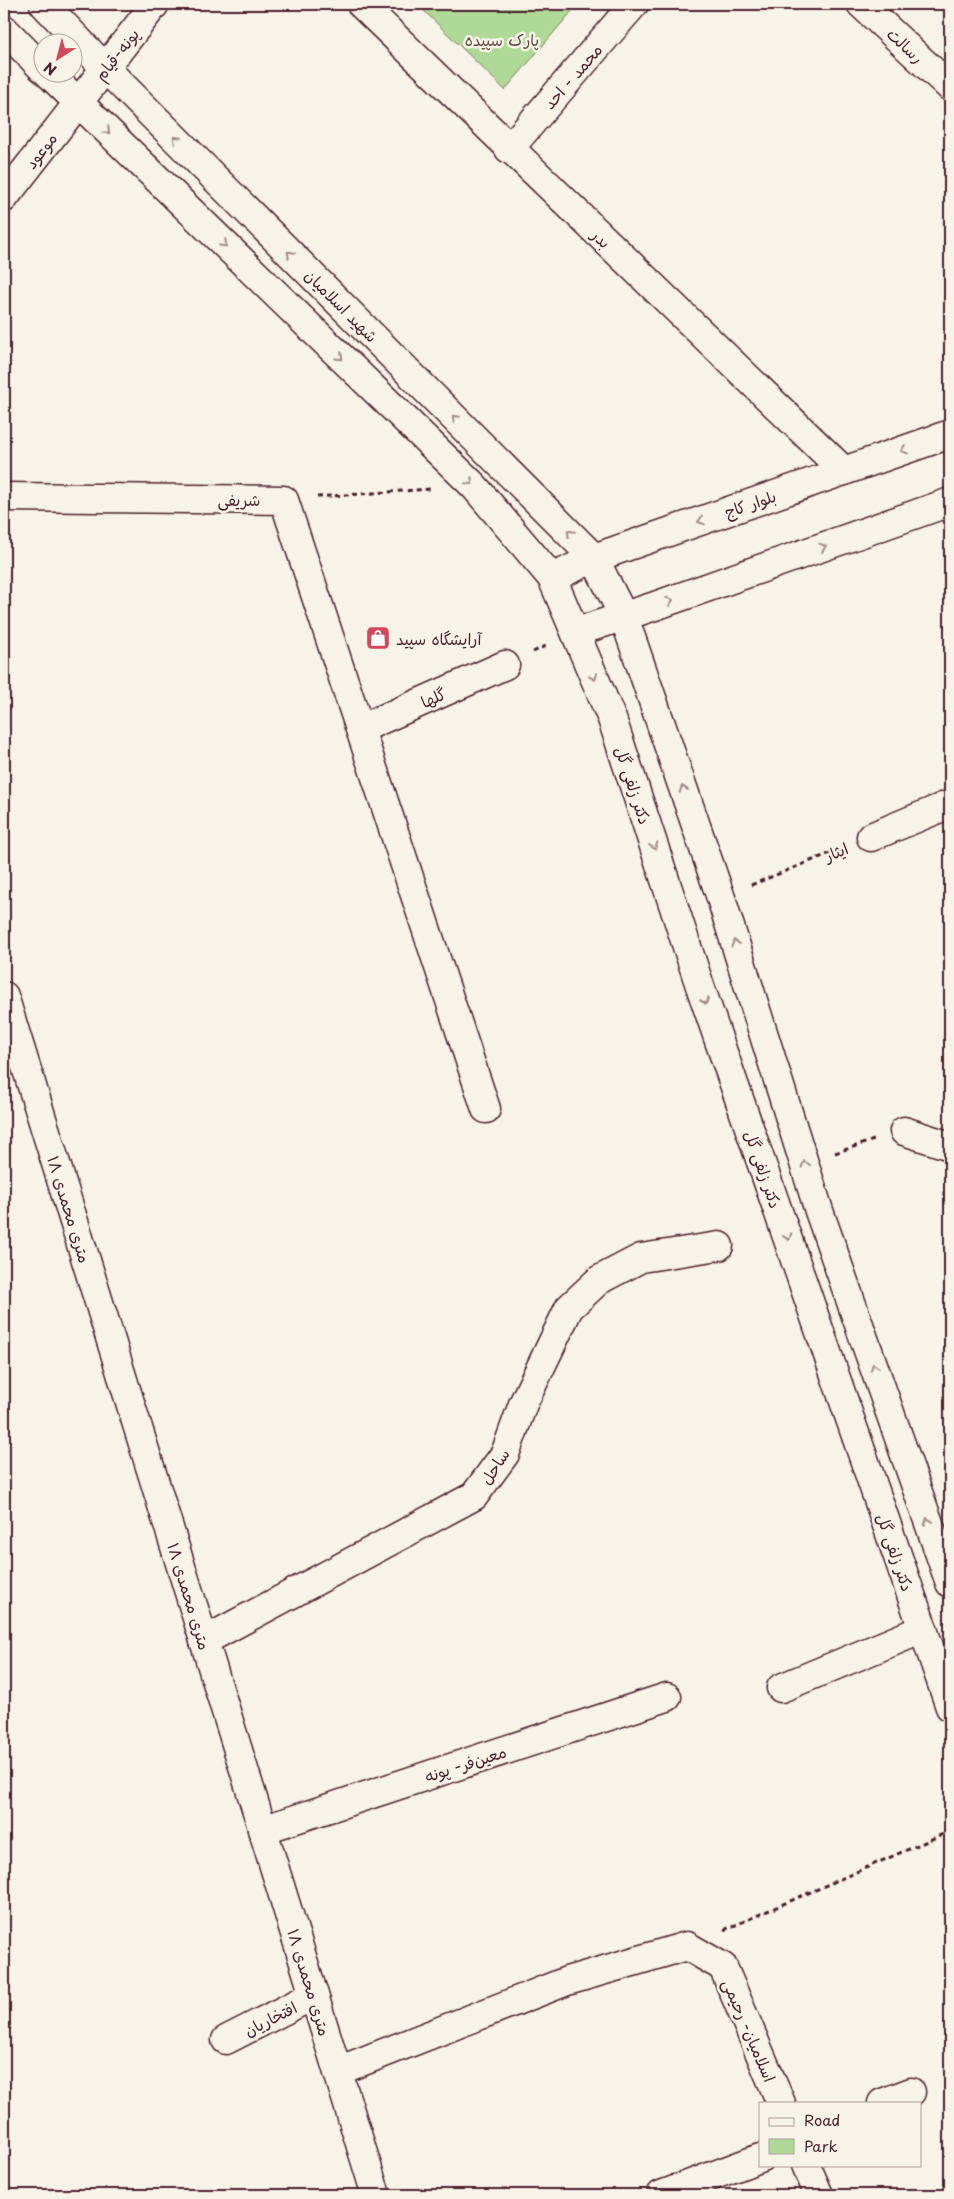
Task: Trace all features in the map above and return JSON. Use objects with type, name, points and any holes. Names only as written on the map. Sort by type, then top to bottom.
[{"type":"street","name":"شهید اسلامیان","points":[[44,4],[105,68],[594,558],[624,617]]},
{"type":"street","name":"پونه-قیام","points":[[77,103],[155,4]]},
{"type":"street","name":"بدر","points":[[361,4],[844,471]]},
{"type":"street","name":"محمد - احد","points":[[509,149],[634,4]]},
{"type":"street","name":"رسالت","points":[[861,4],[950,87]]},
{"type":"street","points":[[4,29],[32,58]]},
{"type":"street","points":[[57,82],[474,486],[552,578],[576,632],[624,617],[950,502]]},
{"type":"street","name":"موعود","points":[[4,198],[77,103]]},
{"type":"street","name":"بلوار کاج","points":[[552,578],[594,558],[950,434]]},
{"type":"street","name":"شریفی","points":[[4,497],[284,500]]},
{"type":"street","points":[[284,500],[486,1109]]},
{"type":"street","points":[[624,617],[721,898],[819,1211],[950,1583]]},
{"type":"street","name":"دکتر زلفی گل","points":[[576,632],[612,719],[700,986],[950,1707]]},
{"type":"street","name":"گلها","points":[[360,729],[506,665]]},
{"type":"street","points":[[871,837],[950,804]]},
{"type":"street","name":"۱۸ متری محمدی","points":[[4,996],[376,2195]]},
{"type":"street","points":[[904,1131],[950,1146]]},
{"type":"street","name":"ساحل","points":[[204,1641],[474,1496],[505,1454],[523,1404],[569,1308],[599,1280],[642,1258],[719,1246]]},
{"type":"street","points":[[781,1688],[923,1629]]},
{"type":"street","name":"معین‌فر- پونه","points":[[262,1830],[667,1697]]},
{"type":"street","points":[[338,2071],[567,1982],[687,1946]]},
{"type":"street","name":"اسلامیان- رحیمی","points":[[687,1946],[723,1967],[780,2102]]},
{"type":"street","name":"افتخاریان","points":[[226,2040],[314,1995]]},
{"type":"street","points":[[885,2102],[911,2092]]},
{"type":"street","points":[[661,2195],[759,2158]]},
{"type":"street","points":[[806,2166],[819,2195]]},
{"type":"path","name":"شریفی","points":[[284,500],[474,486]]},
{"type":"path","points":[[506,665],[576,632]]},
{"type":"path","name":"ایثار","points":[[721,898],[871,837]]},
{"type":"path","points":[[805,1164],[904,1131]]},
{"type":"path","points":[[687,1946],[950,1831]]},
{"type":"green space","name":"پارک سپیده","points":[[417,4],[578,4],[505,90]]},
{"type":"place","name":"آرایشگاه سپید","points":[[378,638]]}]
